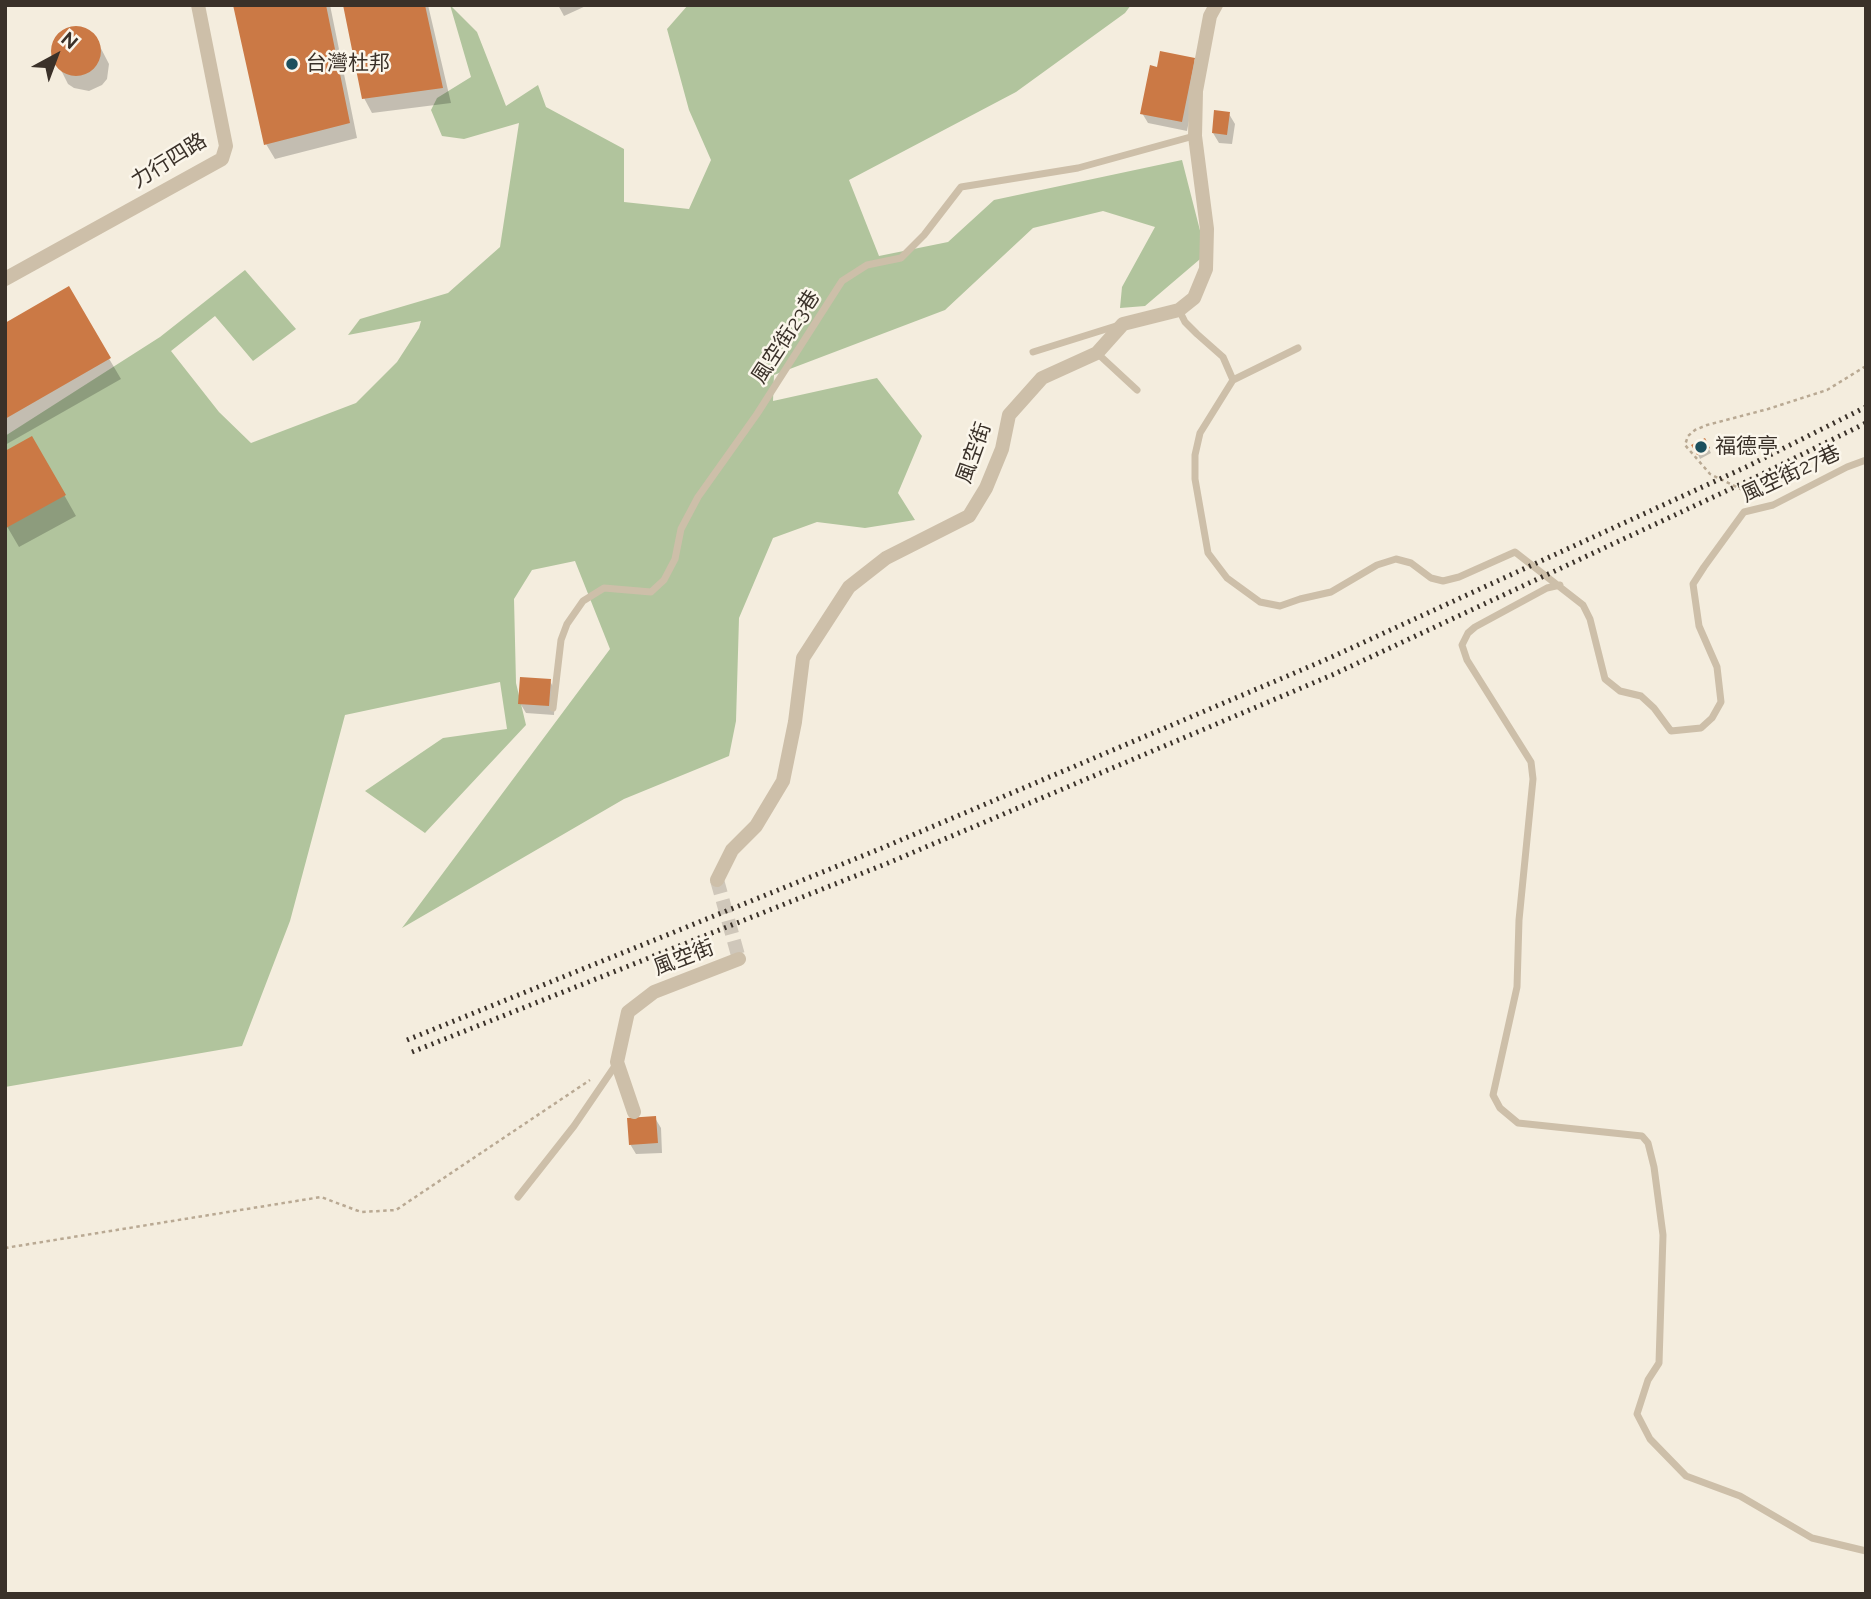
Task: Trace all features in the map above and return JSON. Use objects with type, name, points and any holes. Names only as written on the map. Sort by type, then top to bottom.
[{"type":"street","name":"力行四路","points":[[5,279],[222,159],[226,146],[198,5]]},
{"type":"street","points":[[1123,324],[1179,310],[1194,298],[1206,269],[1207,229],[1195,136],[1196,91],[1210,16],[1216,5]]},
{"type":"street","name":"風空街","points":[[717,880],[732,850],[756,826],[783,781],[795,722],[803,658],[849,587],[886,558],[969,516],[986,488],[1002,449],[1009,415],[1042,378],[1097,353],[1123,324]]},
{"type":"street","name":"風空街","points":[[617,1062],[628,1012],[668,985],[739,959]]},
{"type":"street","points":[[617,1062],[634,1111]]},
{"type":"lane","name":"風空街23巷","points":[[553,708],[561,640],[567,624],[583,601],[604,589],[652,592],[664,580],[675,559],[681,529],[698,497],[757,414],[842,281],[867,265],[901,258],[924,235],[961,187],[1078,168],[1195,136]]},
{"type":"lane","points":[[1179,310],[1185,322],[1223,357],[1233,380],[1297,348]]},
{"type":"lane","points":[[1033,352],[1123,324]]},
{"type":"lane","points":[[1097,353],[1137,390]]},
{"type":"lane","name":"風空街27巷","points":[[1233,380],[1200,433],[1195,454],[1195,479],[1208,553],[1227,578],[1260,602],[1280,606],[1331,592],[1377,565],[1396,559],[1411,563],[1431,578],[1443,581],[1459,577],[1516,552],[1583,605],[1590,619],[1605,679],[1620,691],[1641,696],[1671,731],[1701,728],[1712,718],[1721,702],[1717,667],[1699,626],[1693,584],[1744,512],[1768,506],[1866,460]]},
{"type":"lane","points":[[1560,586],[1547,588],[1475,627],[1468,633],[1462,645],[1467,660],[1531,762],[1533,779],[1519,920],[1517,987],[1493,1095],[1500,1108],[1518,1123],[1642,1136],[1648,1143],[1663,1235],[1659,1363],[1648,1380],[1637,1414],[1650,1438],[1686,1476],[1740,1496],[1812,1538],[1866,1551]]},
{"type":"lane","points":[[518,1197],[575,1126],[617,1062]]},
{"type":"path","points":[[1768,506],[1710,474],[1685,445],[1688,436],[1707,425],[1827,390],[1866,366]]},
{"type":"path","points":[[5,1248],[321,1197],[362,1212],[396,1210],[617,1062]]},
{"type":"green space","points":[[450,5],[477,32],[506,106],[538,85],[546,107],[624,149],[624,202],[689,209],[711,160],[689,110],[667,29],[688,5],[1131,5],[1125,13],[1016,92],[849,180],[879,256],[948,242],[994,200],[1182,160],[1206,254],[1145,306],[1120,308],[1122,287],[1155,227],[1103,211],[1033,228],[945,310],[774,375],[773,401],[877,378],[922,436],[898,493],[915,520],[865,528],[817,522],[773,538],[739,618],[736,721],[729,756],[624,799],[402,928],[610,649],[575,561],[532,570],[514,599],[516,683],[526,725],[425,833],[365,791],[443,738],[507,729],[500,682],[345,715],[290,921],[242,1046],[5,1087],[5,436],[160,337],[245,270],[296,329],[253,361],[215,316],[171,351],[219,412],[251,443],[356,403],[397,362],[421,321],[348,335],[360,319],[448,293],[500,247],[519,123],[464,139],[442,136],[431,110],[437,98],[471,77]]},
{"type":"building","name":"台灣杜邦","points":[[233,5],[326,5],[350,123],[264,145]]},
{"type":"building","name":"台灣杜邦","points":[[343,5],[425,5],[443,88],[362,99]]},
{"type":"building","points":[[76,26],[94,33],[101,51],[94,69],[76,76],[58,69],[51,51],[58,33]]},
{"type":"building","points":[[1160,51],[1195,58],[1182,122],[1140,114],[1150,65],[1157,67]]},
{"type":"building","points":[[1214,110],[1230,112],[1227,135],[1212,133]]},
{"type":"building","points":[[69,286],[111,358],[5,419],[5,323]]},
{"type":"building","points":[[32,436],[66,495],[6,528],[5,451]]},
{"type":"building","name":"福德亭","points":[[1705,438],[1710,448],[1697,455],[1691,445]]},
{"type":"building","points":[[520,677],[551,679],[549,706],[518,704]]},
{"type":"building","points":[[656,1116],[658,1143],[629,1145],[627,1118]]},
{"type":"tunnel","points":[[717,880],[739,959]]},
{"type":"railway","points":[[407,1040],[882,848],[1325,660],[1746,467],[1866,407]]},
{"type":"railway","points":[[412,1052],[888,863],[1332,675],[1866,423]]},
{"type":"place","name":"台灣杜邦","points":[[292,64]]},
{"type":"place","name":"福德亭","points":[[1701,447]]}]
